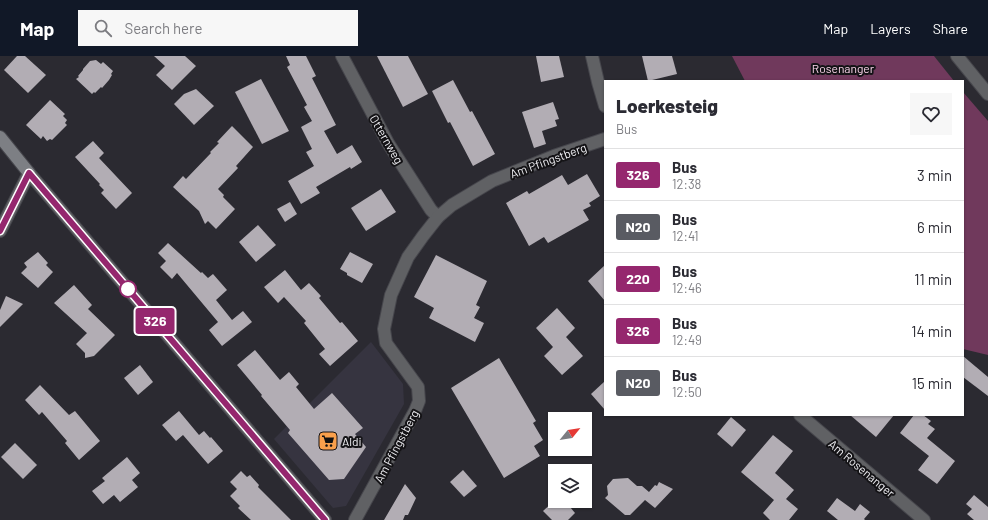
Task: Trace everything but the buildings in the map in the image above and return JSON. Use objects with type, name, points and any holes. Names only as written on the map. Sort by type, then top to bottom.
[{"type":"street","name":"Otternweg","points":[[342,56],[388,143],[431,210],[438,217]]},
{"type":"street","points":[[592,56],[604,103]]},
{"type":"street","points":[[957,56],[988,94]]},
{"type":"street","points":[[0,137],[325,520]]},
{"type":"street","name":"Am Pfingstberg","points":[[355,520],[415,411],[419,401],[418,387],[386,343],[384,329],[392,295],[408,258],[438,217],[452,205],[492,181],[554,156],[604,139]]},
{"type":"street","points":[[0,231],[29,173]]},
{"type":"street","name":"Am Rosenanger","points":[[801,416],[924,520]]},
{"type":"shaded area","points":[[371,342],[403,384],[404,404],[346,506],[333,508],[274,439]]},
{"type":"green space","name":"Rosenanger","points":[[732,56],[934,56],[953,80],[744,80]]},
{"type":"green space","points":[[964,93],[988,121],[988,355],[964,349]]},
{"type":"bus line","name":"326","points":[[0,231],[29,173],[325,520]]},
{"type":"place","name":"Aldi","points":[[328,441]]}]
